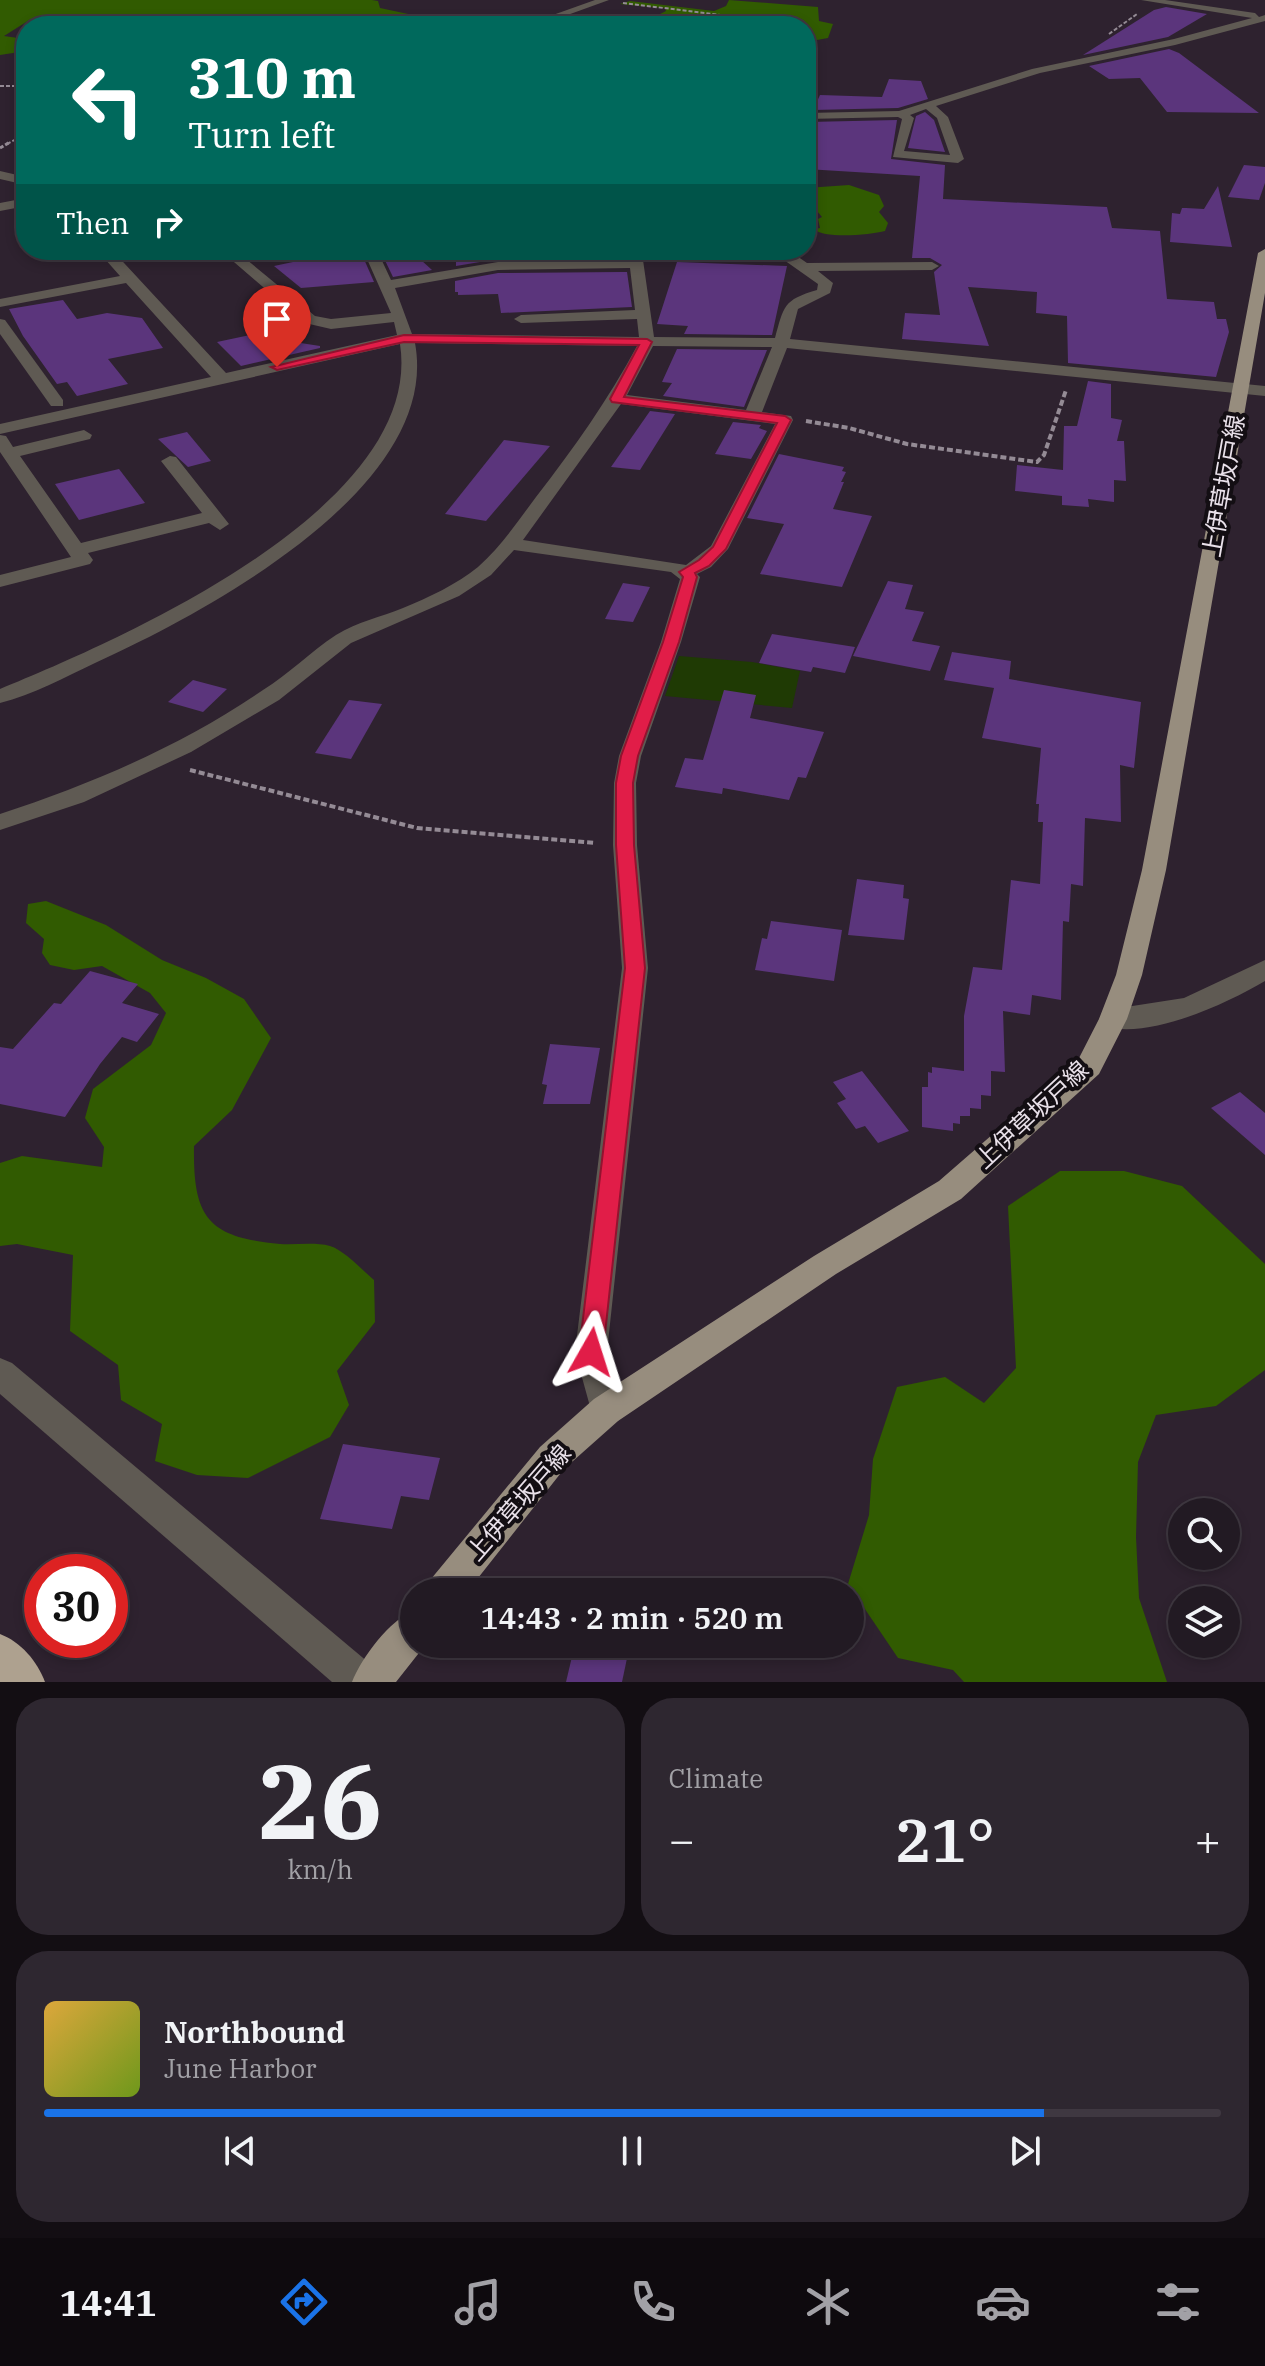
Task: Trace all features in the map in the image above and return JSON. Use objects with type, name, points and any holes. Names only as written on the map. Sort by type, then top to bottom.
[{"type":"highway","points":[[0,1653],[26,1682]]},
{"type":"main road","name":"上伊草坂戸線","points":[[455,1578],[552,1458],[606,1410],[825,1265],[950,1190],[1089,1067],[1113,1019],[1129,975],[1154,870],[1253,389],[1265,253]]},
{"type":"main road","points":[[371,1682],[400,1646]]},
{"type":"street","points":[[589,16],[603,0]]},
{"type":"street","points":[[556,16],[603,0]]},
{"type":"street","points":[[1146,0],[1265,18]]},
{"type":"street","points":[[816,116],[883,117],[900,114],[1084,59],[1175,42],[1265,18]]},
{"type":"street","points":[[900,114],[908,118],[897,154],[958,159],[942,117],[928,105]]},
{"type":"street","points":[[113,260],[222,379]]},
{"type":"street","points":[[239,260],[310,320],[331,324],[398,317]]},
{"type":"street","points":[[0,697],[165,621],[277,552],[322,518],[381,455],[396,426],[410,377],[398,317],[375,260]]},
{"type":"street","points":[[386,285],[498,266],[590,260]]},
{"type":"street","points":[[0,822],[76,797],[153,761],[240,715],[344,639],[452,592],[484,571],[510,544],[617,399],[647,342],[636,260]]},
{"type":"street","points":[[753,414],[781,343],[791,307],[800,300],[823,293],[826,283],[794,260]]},
{"type":"street","points":[[807,267],[932,266]]},
{"type":"street","points":[[0,303],[130,278]]},
{"type":"street","points":[[521,319],[644,314]]},
{"type":"street","points":[[0,323],[57,403]]},
{"type":"street","points":[[0,429],[404,338],[781,343],[1253,389]]},
{"type":"street","points":[[0,358],[22,353]]},
{"type":"street","points":[[617,399],[785,420],[719,549],[704,563],[686,572]]},
{"type":"street","points":[[124,401],[141,419]]},
{"type":"street","points":[[0,581],[83,560],[4,446],[84,435]]},
{"type":"street","points":[[77,550],[217,520],[170,461]]},
{"type":"street","points":[[510,544],[677,567],[690,577],[671,642],[630,756],[625,783],[625,845],[635,968],[591,1352],[606,1410]]},
{"type":"street","points":[[1113,1019],[1160,1016],[1209,1002],[1265,969]]},
{"type":"street","points":[[0,1373],[361,1682]]},
{"type":"path","points":[[603,0],[729,16]]},
{"type":"path","points":[[785,420],[849,428],[907,444],[1037,462],[1044,455],[1072,372]]},
{"type":"path","points":[[153,761],[417,828],[625,845]]},
{"type":"green space","points":[[0,0],[372,0],[378,1],[380,8],[418,16],[16,16],[16,28],[4,36],[16,38],[16,53],[0,55]]},
{"type":"green space","points":[[729,0],[818,7],[819,21],[833,24],[828,38],[816,40],[816,16],[656,16],[666,11],[665,8],[620,4],[630,1],[714,11],[726,6]]},
{"type":"green space","points":[[849,185],[879,195],[884,206],[879,212],[888,223],[885,231],[836,235],[816,230],[820,228],[818,219],[822,217],[816,210],[816,187]]},
{"type":"green space","points":[[679,656],[752,662],[800,671],[792,708],[665,696]]},
{"type":"green space","points":[[46,901],[106,925],[162,960],[206,978],[244,999],[271,1038],[232,1110],[194,1146],[194,1170],[202,1206],[209,1219],[220,1229],[236,1236],[280,1244],[330,1246],[347,1256],[374,1280],[375,1322],[337,1371],[349,1405],[330,1437],[248,1478],[197,1475],[155,1461],[162,1424],[121,1400],[118,1365],[70,1331],[73,1255],[17,1244],[0,1246],[0,1163],[22,1156],[102,1167],[104,1147],[85,1118],[93,1089],[151,1045],[166,1013],[150,993],[102,966],[74,970],[50,965],[42,953],[44,939],[26,923],[28,904]]},
{"type":"green space","points":[[1060,1171],[1124,1171],[1182,1186],[1265,1264],[1265,1370],[1216,1406],[1156,1415],[1138,1462],[1136,1537],[1139,1598],[1167,1682],[964,1682],[953,1670],[898,1658],[864,1608],[864,1578],[850,1578],[869,1515],[873,1459],[897,1387],[945,1377],[984,1403],[1016,1368],[1008,1206]]},
{"type":"building","points":[[1166,7],[1207,14],[1168,37],[1083,55],[1154,10]]},
{"type":"building","points":[[1169,49],[1179,53],[1259,113],[1167,112],[1140,78],[1109,79],[1089,66]]},
{"type":"building","points":[[889,79],[921,81],[928,99],[898,108],[816,110],[820,95],[882,97]]},
{"type":"building","points":[[925,112],[934,120],[945,152],[908,148],[916,116]]},
{"type":"building","points":[[897,120],[891,159],[945,165],[943,199],[1107,207],[1112,228],[1160,231],[1167,299],[1214,302],[1217,319],[1226,319],[1229,332],[1216,377],[1068,363],[1067,316],[1036,313],[1037,292],[968,287],[989,346],[902,339],[905,313],[940,315],[934,272],[942,265],[930,258],[912,258],[920,176],[816,170],[816,122]]},
{"type":"building","points":[[1244,165],[1265,167],[1265,183],[1259,200],[1228,197]]},
{"type":"building","points":[[1218,186],[1232,247],[1170,242],[1172,213],[1180,214],[1182,208],[1204,209]]},
{"type":"building","points":[[302,260],[364,260],[374,282],[301,288],[274,266]]},
{"type":"building","points":[[385,260],[421,260],[432,270],[393,277]]},
{"type":"building","points":[[456,260],[492,260],[456,266]]},
{"type":"building","points":[[677,262],[787,266],[772,335],[684,334],[688,326],[657,324]]},
{"type":"building","points":[[627,272],[632,307],[501,313],[498,294],[458,295],[455,292],[455,281],[498,273]]},
{"type":"building","points":[[63,300],[77,319],[107,313],[142,318],[163,348],[108,359],[128,384],[77,396],[67,382],[57,384],[23,336],[9,309]]},
{"type":"building","points":[[250,335],[320,348],[241,366],[217,342]]},
{"type":"building","points":[[677,349],[767,350],[744,407],[663,396],[672,383],[662,382]]},
{"type":"building","points":[[1088,381],[1111,384],[1111,418],[1122,420],[1117,441],[1124,441],[1126,481],[1114,480],[1114,502],[1088,499],[1089,507],[1062,505],[1062,496],[1015,491],[1017,465],[1063,470],[1064,426],[1077,426]]},
{"type":"building","points":[[650,411],[675,414],[640,470],[611,467]]},
{"type":"building","points":[[733,422],[761,425],[759,428],[767,431],[751,459],[715,454]]},
{"type":"building","points":[[187,432],[211,461],[188,467],[158,439]]},
{"type":"building","points":[[504,440],[550,446],[486,521],[445,514]]},
{"type":"building","points":[[779,454],[844,467],[842,471],[846,472],[841,482],[844,482],[833,509],[872,516],[842,587],[760,574],[784,524],[747,518]]},
{"type":"building","points":[[119,469],[145,503],[79,520],[55,484]]},
{"type":"building","points":[[888,581],[913,585],[905,609],[924,612],[912,641],[940,646],[930,671],[853,656]]},
{"type":"building","points":[[623,583],[650,587],[633,622],[605,619]]},
{"type":"building","points":[[772,634],[855,647],[845,673],[813,667],[811,672],[759,663]]},
{"type":"building","points":[[952,652],[1011,661],[1009,679],[1141,702],[1134,768],[1120,765],[1121,822],[1085,818],[1083,886],[1071,884],[1069,922],[1063,921],[1061,1000],[1032,995],[1030,1015],[1003,1011],[1005,1072],[991,1071],[991,1096],[981,1095],[981,1109],[970,1108],[970,1116],[960,1116],[960,1124],[953,1123],[953,1131],[922,1127],[922,1087],[928,1087],[928,1072],[932,1073],[932,1067],[964,1071],[964,1016],[973,967],[1002,970],[1011,880],[1040,884],[1043,822],[1038,822],[1039,804],[1036,804],[1041,748],[982,738],[994,688],[944,680]]},
{"type":"building","points":[[193,680],[227,689],[203,712],[168,702]]},
{"type":"building","points":[[724,690],[756,695],[750,718],[824,732],[806,778],[798,777],[789,800],[723,788],[722,794],[675,787],[685,758],[703,760]]},
{"type":"building","points":[[349,700],[382,704],[351,759],[315,753]]},
{"type":"building","points":[[857,879],[904,885],[903,898],[909,899],[904,940],[848,935]]},
{"type":"building","points":[[771,921],[842,930],[834,981],[755,970],[762,938],[767,939]]},
{"type":"building","points":[[90,971],[138,984],[122,1003],[159,1014],[137,1042],[122,1037],[65,1117],[0,1104],[0,1047],[13,1049],[54,1003],[61,1004]]},
{"type":"building","points":[[550,1044],[600,1048],[590,1104],[543,1104],[547,1085],[542,1084]]},
{"type":"building","points":[[862,1071],[909,1131],[878,1143],[865,1126],[856,1129],[837,1103],[846,1099],[833,1082]]},
{"type":"building","points":[[1240,1092],[1265,1113],[1265,1155],[1211,1108]]},
{"type":"building","points":[[343,1444],[440,1458],[429,1500],[401,1496],[392,1529],[320,1519]]},
{"type":"building","points":[[572,1658],[627,1658],[622,1682],[566,1682]]},
{"type":"route","points":[[277,367],[404,338],[647,342],[617,399],[785,420],[719,549],[704,563],[686,572],[690,577],[671,642],[630,756],[625,783],[625,845],[634,922],[635,968],[591,1352]]}]
